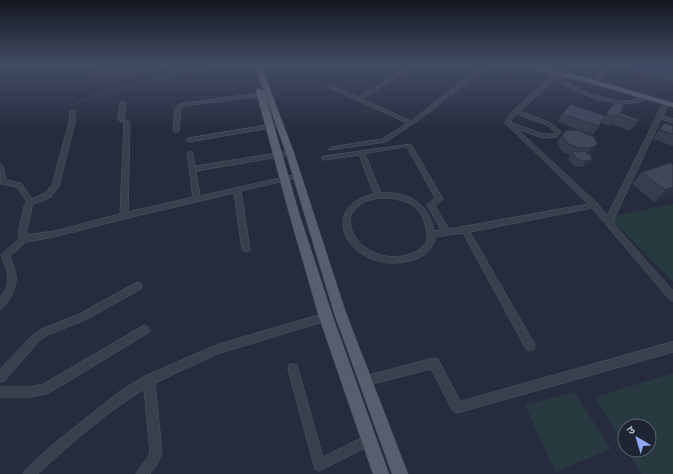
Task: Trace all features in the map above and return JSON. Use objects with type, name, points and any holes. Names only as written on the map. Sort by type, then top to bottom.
[{"type":"main road","points":[[259,87],[275,126],[290,153],[294,213],[326,316],[380,474]]},
{"type":"main road","points":[[264,87],[275,126],[277,154],[291,178],[400,474]]},
{"type":"main road","points":[[612,87],[671,103]]},
{"type":"main road","points":[[622,87],[671,103]]},
{"type":"street","points":[[332,87],[411,123]]},
{"type":"street","points":[[358,99],[378,87]]},
{"type":"street","points":[[331,149],[384,141],[430,110],[458,87]]},
{"type":"street","points":[[508,123],[508,121],[536,87]]},
{"type":"street","points":[[572,87],[598,98],[622,102],[638,101],[646,97]]},
{"type":"street","points":[[176,131],[178,108],[182,105],[261,95]]},
{"type":"street","points":[[123,103],[121,120],[127,122],[124,216]]},
{"type":"street","points":[[610,224],[610,219],[659,117],[671,103]]},
{"type":"street","points":[[24,239],[22,235],[28,206],[31,202],[48,194],[56,186],[72,122],[73,111]]},
{"type":"street","points":[[508,123],[543,136],[552,137],[557,134],[557,130],[554,127],[516,112]]},
{"type":"street","points":[[659,117],[673,121]]},
{"type":"street","points":[[508,123],[594,205],[673,297]]},
{"type":"street","points":[[189,140],[275,126]]},
{"type":"street","points":[[324,158],[409,145],[440,199],[431,205],[446,232]]},
{"type":"street","points":[[361,152],[378,196]]},
{"type":"street","points":[[190,153],[197,198]]},
{"type":"street","points":[[192,169],[290,153]]},
{"type":"street","points":[[0,166],[2,182],[18,185],[31,202]]},
{"type":"street","points":[[0,305],[10,292],[14,277],[5,255],[24,239],[54,234],[197,198],[291,178]]},
{"type":"street","points":[[237,190],[246,249]]},
{"type":"street","points":[[391,195],[407,199],[420,206],[427,217],[431,235],[430,242],[420,253],[405,259],[387,260],[369,256],[355,246],[347,234],[346,221],[351,210],[361,201],[378,196],[391,195]]},
{"type":"street","points":[[431,235],[465,230],[594,205]]},
{"type":"street","points":[[465,230],[530,346]]},
{"type":"street","points":[[0,377],[37,337],[45,332],[82,318],[138,286]]},
{"type":"street","points":[[29,474],[56,450],[123,396],[149,380],[216,350],[326,316]]},
{"type":"street","points":[[0,392],[30,392],[45,388],[145,330]]},
{"type":"street","points":[[365,381],[434,363],[457,407],[673,347]]},
{"type":"street","points":[[293,369],[319,465],[369,440]]},
{"type":"street","points":[[142,474],[154,459],[156,452],[149,380]]},
{"type":"path","points":[[73,111],[78,103],[89,98],[111,91],[131,87]]},
{"type":"shaded area","points":[[673,204],[673,282],[609,217]]},
{"type":"shaded area","points":[[673,373],[673,474],[641,474],[632,458],[657,458],[657,418],[617,418],[617,434],[595,397]]},
{"type":"shaded area","points":[[574,392],[611,449],[555,472],[525,405]]},
{"type":"building","points":[[615,102],[624,105],[620,113],[640,120],[636,122],[616,115],[615,117],[606,114]]},
{"type":"building","points":[[571,104],[605,116],[599,126],[562,114]]},
{"type":"building","points":[[664,123],[673,126],[673,134],[660,130]]},
{"type":"building","points":[[567,130],[578,130],[594,137],[597,145],[590,148],[579,148],[569,144],[562,134]]},
{"type":"building","points":[[573,151],[584,151],[591,155],[592,160],[579,160],[572,154]]},
{"type":"building","points":[[670,163],[673,165],[673,187],[665,190],[642,172]]}]
